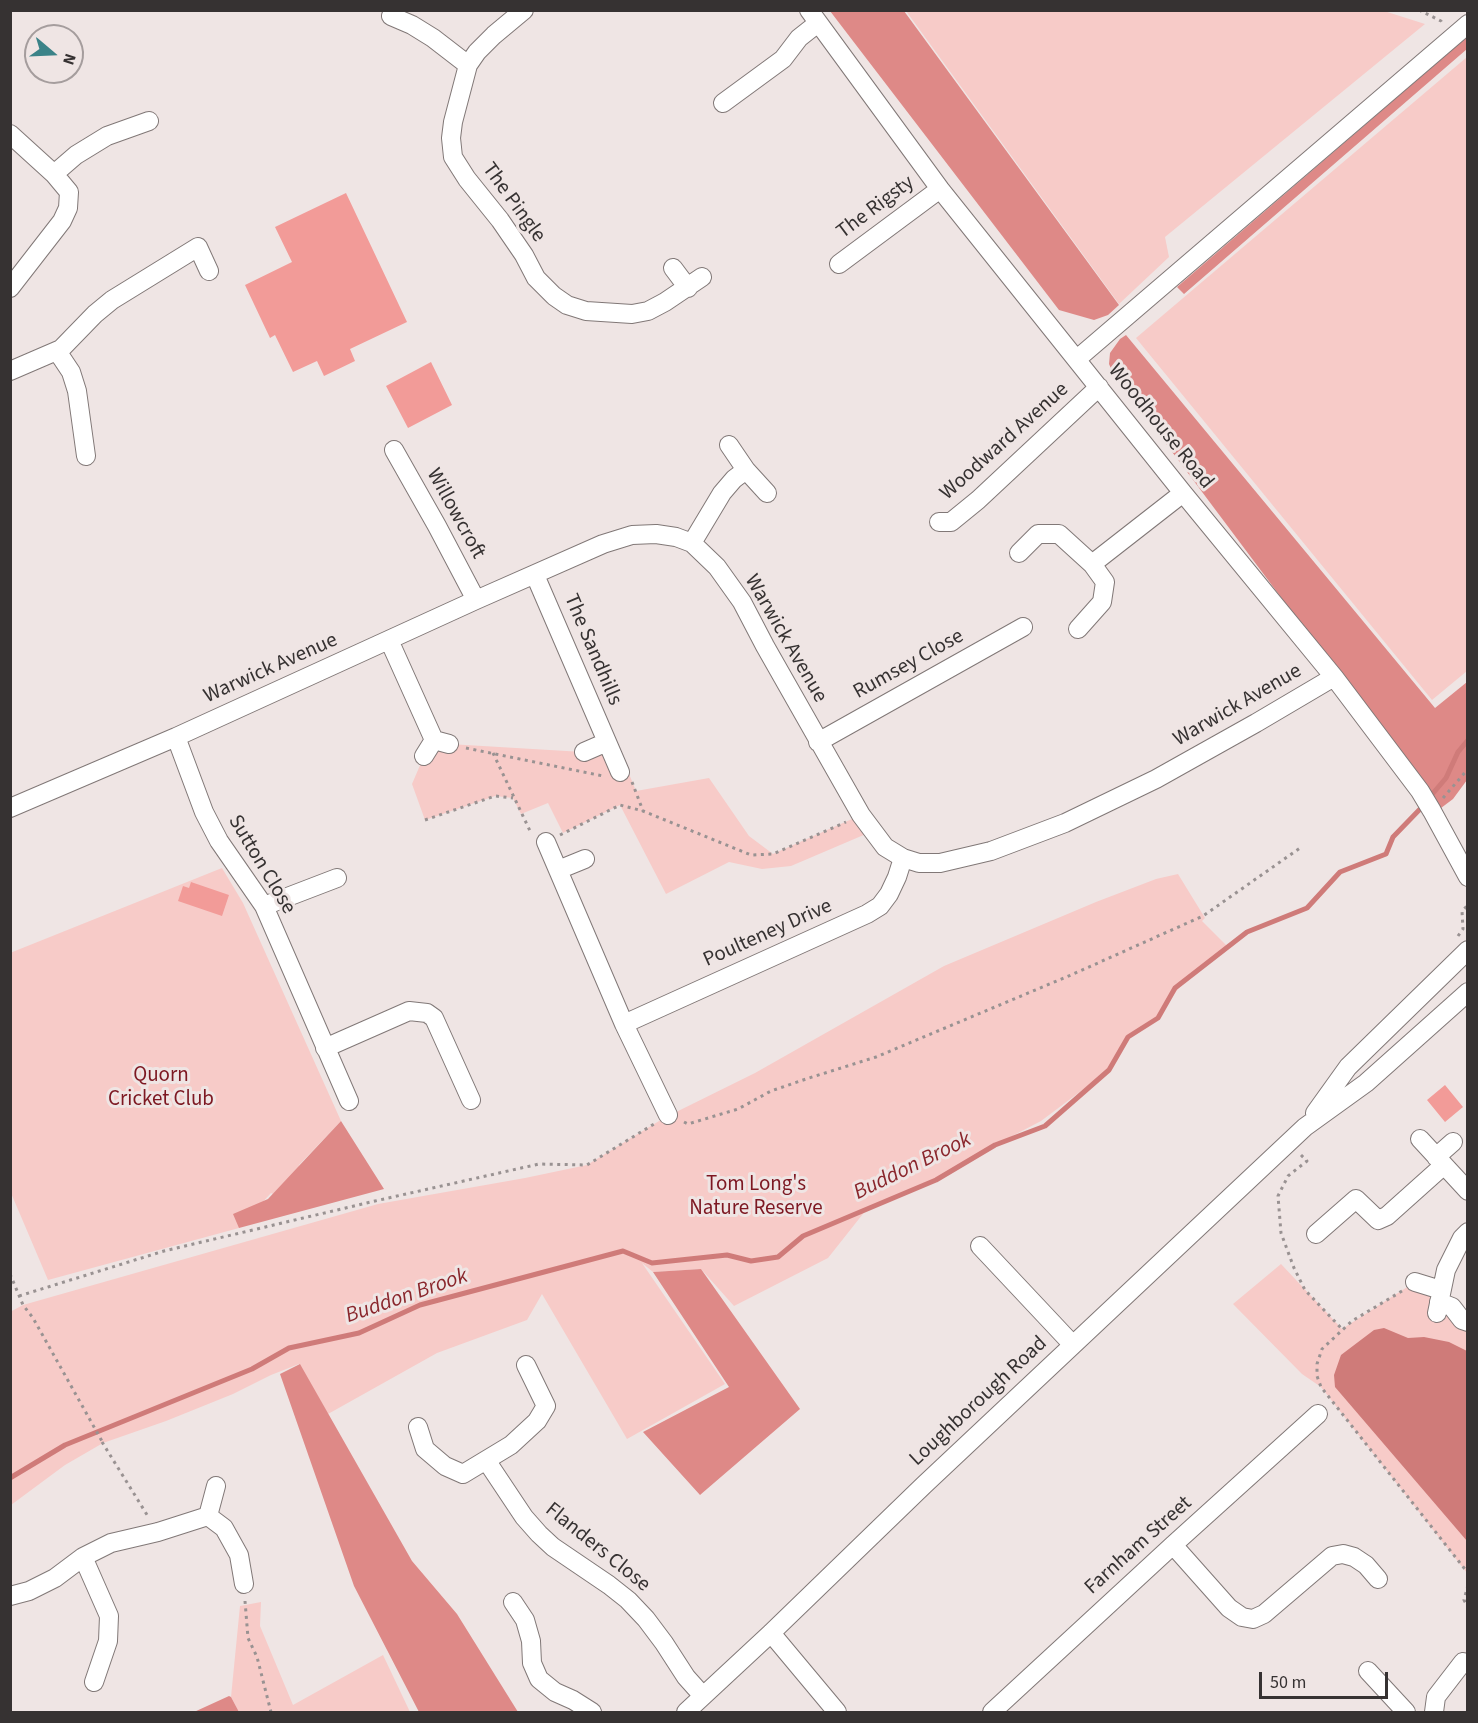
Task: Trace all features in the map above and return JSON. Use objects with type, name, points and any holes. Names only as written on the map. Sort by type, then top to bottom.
[{"type":"street","name":"The Pingle","points":[[524,10],[494,35],[468,65],[453,122],[451,138],[453,157],[467,179],[500,219],[536,278],[567,305],[586,311],[632,314],[648,311],[695,282],[672,268]]},
{"type":"street","points":[[391,16],[426,33],[468,65]]},
{"type":"street","points":[[723,103],[783,58],[813,17]]},
{"type":"street","name":"Woodhouse Road","points":[[813,17],[940,189],[1183,493],[1334,677],[1419,791],[1467,877]]},
{"type":"street","points":[[1077,359],[1467,24]]},
{"type":"street","points":[[54,174],[76,155],[107,136],[148,121]]},
{"type":"street","points":[[10,134],[54,174],[69,192],[68,208],[62,220],[10,288]]},
{"type":"street","name":"The Rigsty","points":[[839,264],[940,189]]},
{"type":"street","points":[[10,371],[61,349],[112,300],[198,248],[208,271]]},
{"type":"street","points":[[57,351],[71,372],[77,391],[86,456]]},
{"type":"street","name":"Woodward Avenue","points":[[939,522],[951,522],[978,500],[1099,387]]},
{"type":"street","points":[[729,444],[767,493]]},
{"type":"street","name":"Willowcroft","points":[[394,450],[476,600]]},
{"type":"street","points":[[692,543],[722,493],[734,479],[747,470]]},
{"type":"street","points":[[1092,564],[1183,493]]},
{"type":"street","points":[[1019,553],[1038,534],[1059,534],[1092,564],[1105,582],[1102,602],[1078,629]]},
{"type":"street","name":"Warwick Avenue","points":[[11,801],[176,737],[476,600],[603,544],[632,535],[666,535],[692,543],[717,567],[742,602],[818,742],[861,815],[885,846],[903,858],[920,863],[940,863],[991,851],[1065,823],[1156,779],[1334,677]]},
{"type":"street","name":"The Sandhills","points":[[535,575],[620,772]]},
{"type":"street","name":"Rumsey Close","points":[[818,742],[1023,627]]},
{"type":"street","points":[[389,640],[441,742],[424,756]]},
{"type":"street","name":"Sutton Close","points":[[176,737],[204,812],[219,841],[264,906],[349,1101]]},
{"type":"street","points":[[584,752],[607,742]]},
{"type":"street","points":[[546,842],[624,1024],[668,1115]]},
{"type":"street","name":"Poulteney Drive","points":[[624,1024],[867,914],[880,906],[889,894],[903,858]]},
{"type":"street","points":[[558,870],[585,859]]},
{"type":"street","points":[[264,906],[337,878]]},
{"type":"street","name":"Loughborough Road","points":[[1305,1127],[1348,1067],[1467,950]]},
{"type":"street","name":"Loughborough Road","points":[[686,1713],[924,1485],[1305,1127],[1366,1083],[1467,992]]},
{"type":"street","points":[[325,1048],[410,1011],[427,1013],[434,1018],[471,1100]]},
{"type":"street","points":[[1420,1139],[1467,1191]]},
{"type":"street","points":[[1316,1234],[1356,1199],[1378,1220],[1387,1216],[1440,1161],[1453,1142]]},
{"type":"street","points":[[1439,1302],[1446,1270],[1467,1232]]},
{"type":"street","points":[[980,1246],[1072,1345]]},
{"type":"street","points":[[1416,1282],[1439,1302],[1452,1307],[1462,1320],[1467,1322]]},
{"type":"street","points":[[418,1427],[425,1449],[445,1466],[463,1474],[511,1445],[537,1421],[546,1406],[526,1365]]},
{"type":"street","name":"Farnham Street","points":[[992,1713],[1318,1414]]},
{"type":"street","name":"Flanders Close","points":[[486,1460],[524,1517],[539,1534],[553,1547],[628,1600],[646,1619],[686,1677],[704,1696]]},
{"type":"street","points":[[208,1516],[216,1486]]},
{"type":"street","points":[[10,1596],[29,1592],[55,1578],[83,1557],[111,1543],[158,1532],[208,1516]]},
{"type":"street","points":[[208,1516],[225,1528],[239,1555],[244,1584]]},
{"type":"street","points":[[1173,1545],[1229,1608],[1242,1617],[1253,1619],[1264,1614],[1332,1556],[1343,1554],[1354,1557],[1366,1565],[1378,1579]]},
{"type":"street","points":[[83,1557],[109,1616],[108,1641],[94,1682]]},
{"type":"street","points":[[509,1600],[525,1620],[531,1641],[532,1663],[539,1680],[592,1713]]},
{"type":"street","points":[[771,1634],[837,1713]]},
{"type":"street","points":[[1434,1713],[1436,1697],[1463,1662]]},
{"type":"street","points":[[1368,1671],[1406,1713]]},
{"type":"path","points":[[1419,10],[1441,21]]},
{"type":"path","points":[[441,742],[608,777],[627,769],[644,811]]},
{"type":"path","points":[[493,753],[529,832],[546,842],[621,805],[644,811],[751,855],[762,856],[773,854],[861,815]]},
{"type":"path","points":[[1431,810],[1467,769]]},
{"type":"path","points":[[425,820],[495,796],[513,798]]},
{"type":"path","points":[[10,1274],[23,1305],[33,1318],[102,1443],[158,1532]]},
{"type":"path","points":[[1416,1282],[1342,1329],[1322,1349],[1317,1364],[1317,1376],[1321,1387],[1467,1573]]},
{"type":"path","points":[[99,1437],[102,1443]]},
{"type":"path","points":[[244,1584],[248,1638],[257,1657],[271,1713]]},
{"type":"path","points":[[1467,1585],[1464,1600],[1467,1606]]},
{"type":"green space","points":[[1381,10],[1425,24],[1165,237],[1169,257],[1119,304],[906,11]]},
{"type":"green space","points":[[1467,57],[1467,671],[1432,700],[1136,338]]},
{"type":"green space","points":[[607,742],[627,769],[636,791],[709,778],[749,836],[773,854],[861,815],[873,831],[791,866],[762,869],[729,862],[666,894],[620,805],[563,833],[548,803],[521,814],[513,798],[495,796],[425,820],[412,784],[424,756],[449,744],[583,752]]},
{"type":"green space","name":"Quorn Cricket Club","points":[[222,868],[243,903],[341,1121],[299,1165],[298,1169],[273,1194],[271,1193],[239,1228],[48,1280],[11,1193],[10,953]]},
{"type":"green space","name":"Tom Long's Nature Reserve","points":[[1178,874],[1205,918],[1202,921],[1228,947],[1182,983],[1158,1018],[1128,1037],[1109,1070],[1041,1121],[929,1183],[866,1210],[828,1258],[734,1306],[701,1269],[653,1272],[642,1263],[725,1384],[627,1439],[542,1294],[527,1320],[437,1353],[328,1414],[299,1364],[233,1394],[103,1443],[65,1465],[11,1505],[10,1312],[23,1305],[378,1204],[587,1165],[664,1118],[755,1073],[944,966],[1096,902],[1156,879]]},
{"type":"green space","points":[[1281,1264],[1342,1329],[1415,1282],[1441,1290],[1437,1313],[1467,1323],[1467,1573],[1321,1387],[1302,1374],[1233,1304]]},
{"type":"green space","points":[[261,1602],[260,1626],[293,1705],[383,1655],[410,1712],[239,1712],[231,1697],[240,1606]]},
{"type":"shaded area","points":[[830,11],[904,11],[1119,305],[1108,315],[1094,320],[1059,310]]},
{"type":"shaded area","points":[[1467,37],[1467,49],[1184,294],[1177,287]]},
{"type":"shaded area","points":[[1126,335],[1435,708],[1467,682],[1467,780],[1453,799],[1437,811],[1426,791],[1113,373],[1109,364],[1110,353],[1120,339]]},
{"type":"shaded area","points":[[341,1121],[384,1189],[239,1228],[233,1214],[268,1199]]},
{"type":"shaded area","points":[[701,1269],[800,1409],[700,1495],[643,1432],[729,1387],[653,1272]]},
{"type":"shaded area","points":[[1384,1328],[1408,1338],[1424,1337],[1449,1342],[1467,1351],[1467,1541],[1335,1387],[1334,1375],[1341,1355],[1374,1330]]},
{"type":"shaded area","points":[[300,1364],[412,1561],[457,1614],[518,1712],[419,1712],[354,1586],[280,1374]]},
{"type":"shaded area","points":[[229,1696],[239,1712],[194,1712]]},
{"type":"building","points":[[346,193],[407,322],[350,349],[355,361],[324,376],[317,361],[293,372],[275,335],[270,338],[245,285],[292,262],[275,227]]},
{"type":"building","points":[[431,362],[452,405],[408,428],[386,386]]},
{"type":"building","points":[[191,882],[229,895],[222,916],[178,901],[183,886],[189,888]]},
{"type":"building","points":[[1445,1085],[1463,1107],[1445,1122],[1427,1100]]},
{"type":"waterway","name":"Buddon Brook","points":[[1429,798],[1446,778],[1458,752],[1468,740]]},
{"type":"waterway","name":"Buddon Brook","points":[[10,1478],[65,1445],[252,1369],[289,1348],[359,1333],[420,1305],[623,1251],[652,1263],[727,1255],[751,1261],[778,1257],[803,1236],[936,1180],[995,1145],[1045,1126],[1109,1070],[1128,1037],[1158,1018],[1175,988],[1247,932],[1307,908],[1340,872],[1386,854],[1393,837],[1423,806]]}]
